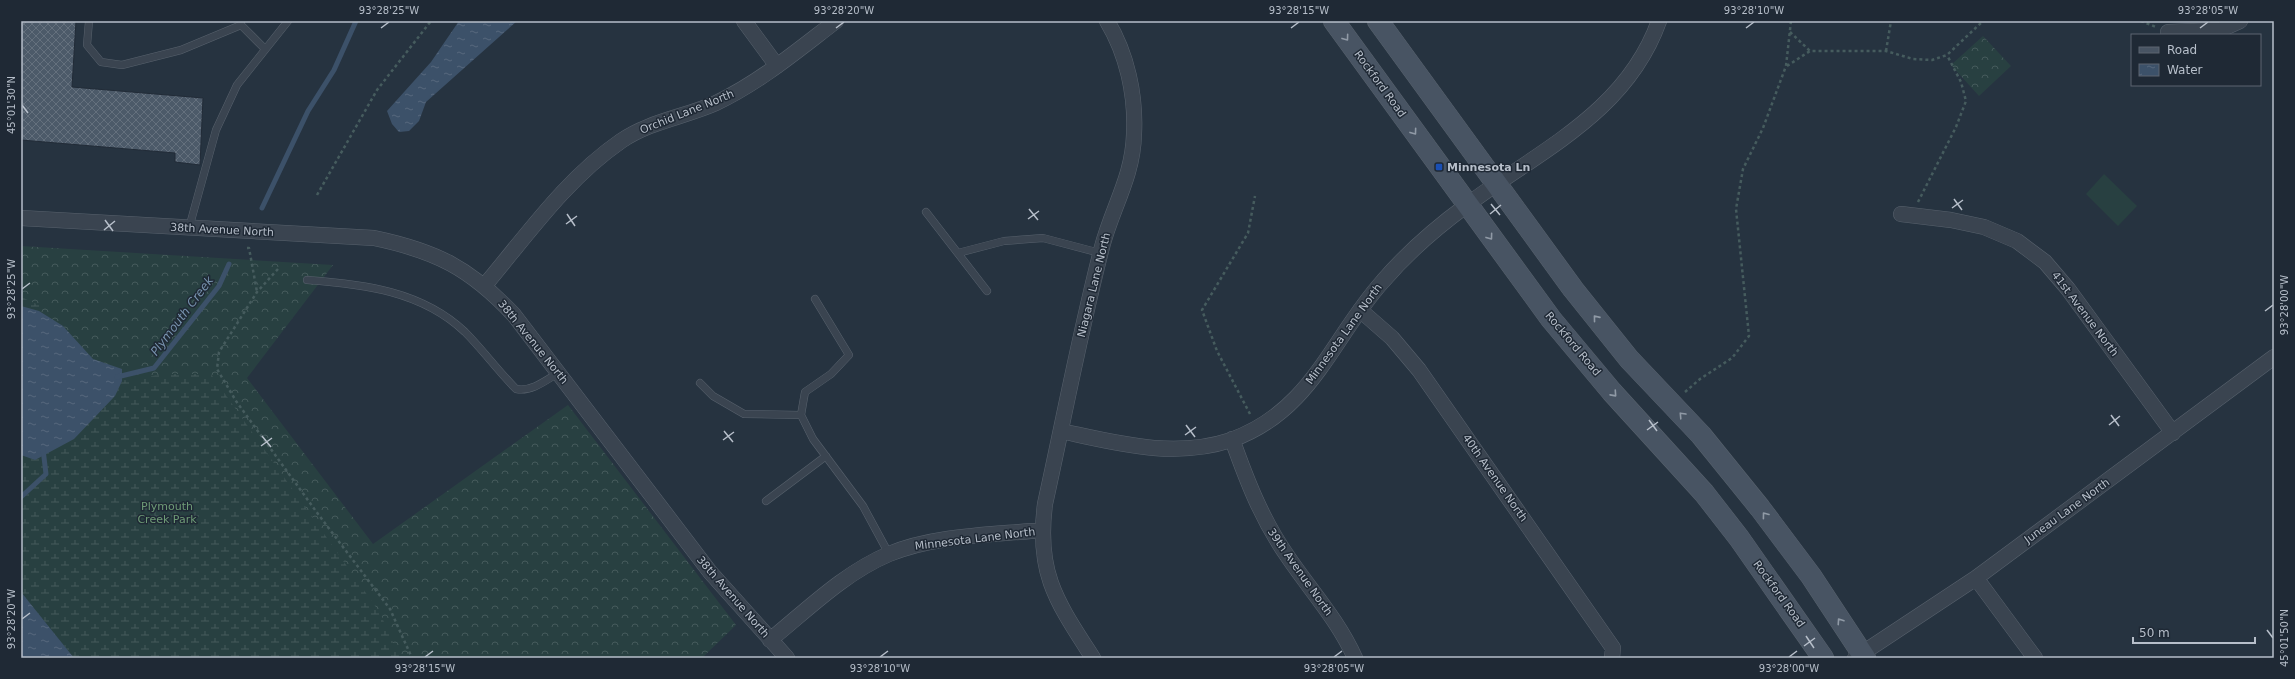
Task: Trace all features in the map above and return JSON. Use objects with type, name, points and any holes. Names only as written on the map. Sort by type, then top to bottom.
[{"type":"main road","name":"Rockford Road","points":[[1334,21],[1551,319],[1612,392],[1704,493],[1744,545],[1823,658]]},
{"type":"main road","points":[[1378,21],[1573,289],[1629,359],[1701,435],[1760,508],[1811,576],[1860,656]]},
{"type":"street","points":[[744,21],[777,66]]},
{"type":"street","name":"Orchid Lane North","points":[[485,285],[569,183],[601,155],[623,139],[655,123],[715,103],[738,92],[777,66],[836,21]]},
{"type":"street","name":"Niagara Lane North","points":[[1093,658],[1054,595],[1045,564],[1042,530],[1061,431],[1100,252],[1130,169],[1134,134],[1133,99],[1126,66],[1114,33],[1107,21]]},
{"type":"street","name":"Minnesota Lane North","points":[[1061,431],[1128,446],[1165,450],[1201,447],[1232,439],[1270,420],[1298,396],[1322,368],[1360,310],[1382,281],[1415,248],[1467,205],[1577,129],[1608,103],[1634,71],[1654,34],[1659,21]]},
{"type":"street","points":[[2168,32],[2220,30],[2240,21]]},
{"type":"street","name":"41st Avenue North","points":[[1908,215],[1951,220],[1984,227],[2016,241],[2045,262],[2068,289],[2172,433]]},
{"type":"street","name":"38th Avenue North","points":[[21,218],[374,238],[407,245],[438,256],[485,285],[514,315],[710,572],[787,658]]},
{"type":"street","name":"40th Avenue North","points":[[1360,310],[1392,338],[1419,370],[1613,648],[1612,658]]},
{"type":"street","name":"Juneau Lane North","points":[[1860,656],[1976,578],[2274,357]]},
{"type":"street","name":"39th Avenue North","points":[[1232,439],[1263,518],[1287,557],[1332,617],[1355,658]]},
{"type":"street","name":"Minnesota Lane North","points":[[770,640],[863,568],[889,554],[916,545],[945,540],[1042,530]]},
{"type":"street","points":[[1976,578],[2035,658]]},
{"type":"lane","points":[[88,21],[87,45],[101,62],[122,65],[181,50],[241,23],[265,49]]},
{"type":"lane","points":[[189,228],[216,130],[237,85],[288,21]]},
{"type":"lane","points":[[926,212],[987,291]]},
{"type":"lane","points":[[958,253],[1004,241],[1043,238],[1100,252]]},
{"type":"lane","points":[[307,280],[378,288],[413,299],[437,312],[464,331],[516,389],[523,390],[533,387],[558,373]]},
{"type":"lane","points":[[815,299],[849,355],[831,374],[805,392],[801,414],[813,439],[862,506],[889,554]]},
{"type":"lane","points":[[700,383],[713,396],[744,414],[801,414]]},
{"type":"lane","points":[[766,501],[826,456]]},
{"type":"path","points":[[317,195],[377,90],[431,21]]},
{"type":"path","points":[[1682,395],[1700,379],[1732,358],[1749,336],[1736,209],[1743,168],[1763,128],[1786,66],[1790,21]]},
{"type":"path","points":[[1886,52],[1891,21]]},
{"type":"path","points":[[1786,66],[1810,51],[1886,52],[1913,58],[1932,60],[1947,56],[1983,21]]},
{"type":"path","points":[[1790,32],[1810,51]]},
{"type":"path","points":[[1908,215],[1921,194],[1956,127],[1966,101],[1961,82],[1947,56]]},
{"type":"path","points":[[1255,196],[1248,233],[1202,310],[1217,351],[1256,427]]},
{"type":"path","points":[[278,269],[257,292],[219,352],[217,369],[236,401],[318,514],[390,609],[412,658]]},
{"type":"green space","points":[[1983,36],[2011,66],[1979,96],[1951,65]]},
{"type":"green space","points":[[2104,174],[2137,206],[2118,226],[2086,194]]},
{"type":"green space","name":"Plymouth Creek Park","points":[[21,246],[333,265],[247,378],[373,544],[568,405],[736,625],[702,658],[21,658]]},
{"type":"green space","points":[[21,297],[41,306],[39,311],[21,306]]},
{"type":"green space","points":[[165,374],[211,374],[380,613],[400,658],[74,658],[21,592],[21,455],[35,460],[115,396],[122,381]]},
{"type":"water","points":[[459,21],[517,21],[426,102],[419,121],[409,131],[399,132],[392,124],[387,111],[431,62]]},
{"type":"water","points":[[21,306],[39,311],[63,326],[93,359],[122,369],[122,381],[115,396],[74,439],[35,460],[21,455]]},
{"type":"water","points":[[21,592],[74,658],[21,658]]},
{"type":"building","points":[[21,21],[76,21],[72,87],[203,98],[200,165],[175,162],[175,153],[21,140]]},
{"type":"waterway","name":"Plymouth Creek","points":[[262,208],[308,111],[334,70],[356,21]]},
{"type":"waterway","name":"Plymouth Creek","points":[[117,377],[154,368],[219,286],[229,264]]},
{"type":"waterway","name":"Plymouth Creek","points":[[21,497],[46,474],[43,449]]},
{"type":"place","name":"Minnesota Ln","points":[[1439,167]]}]
